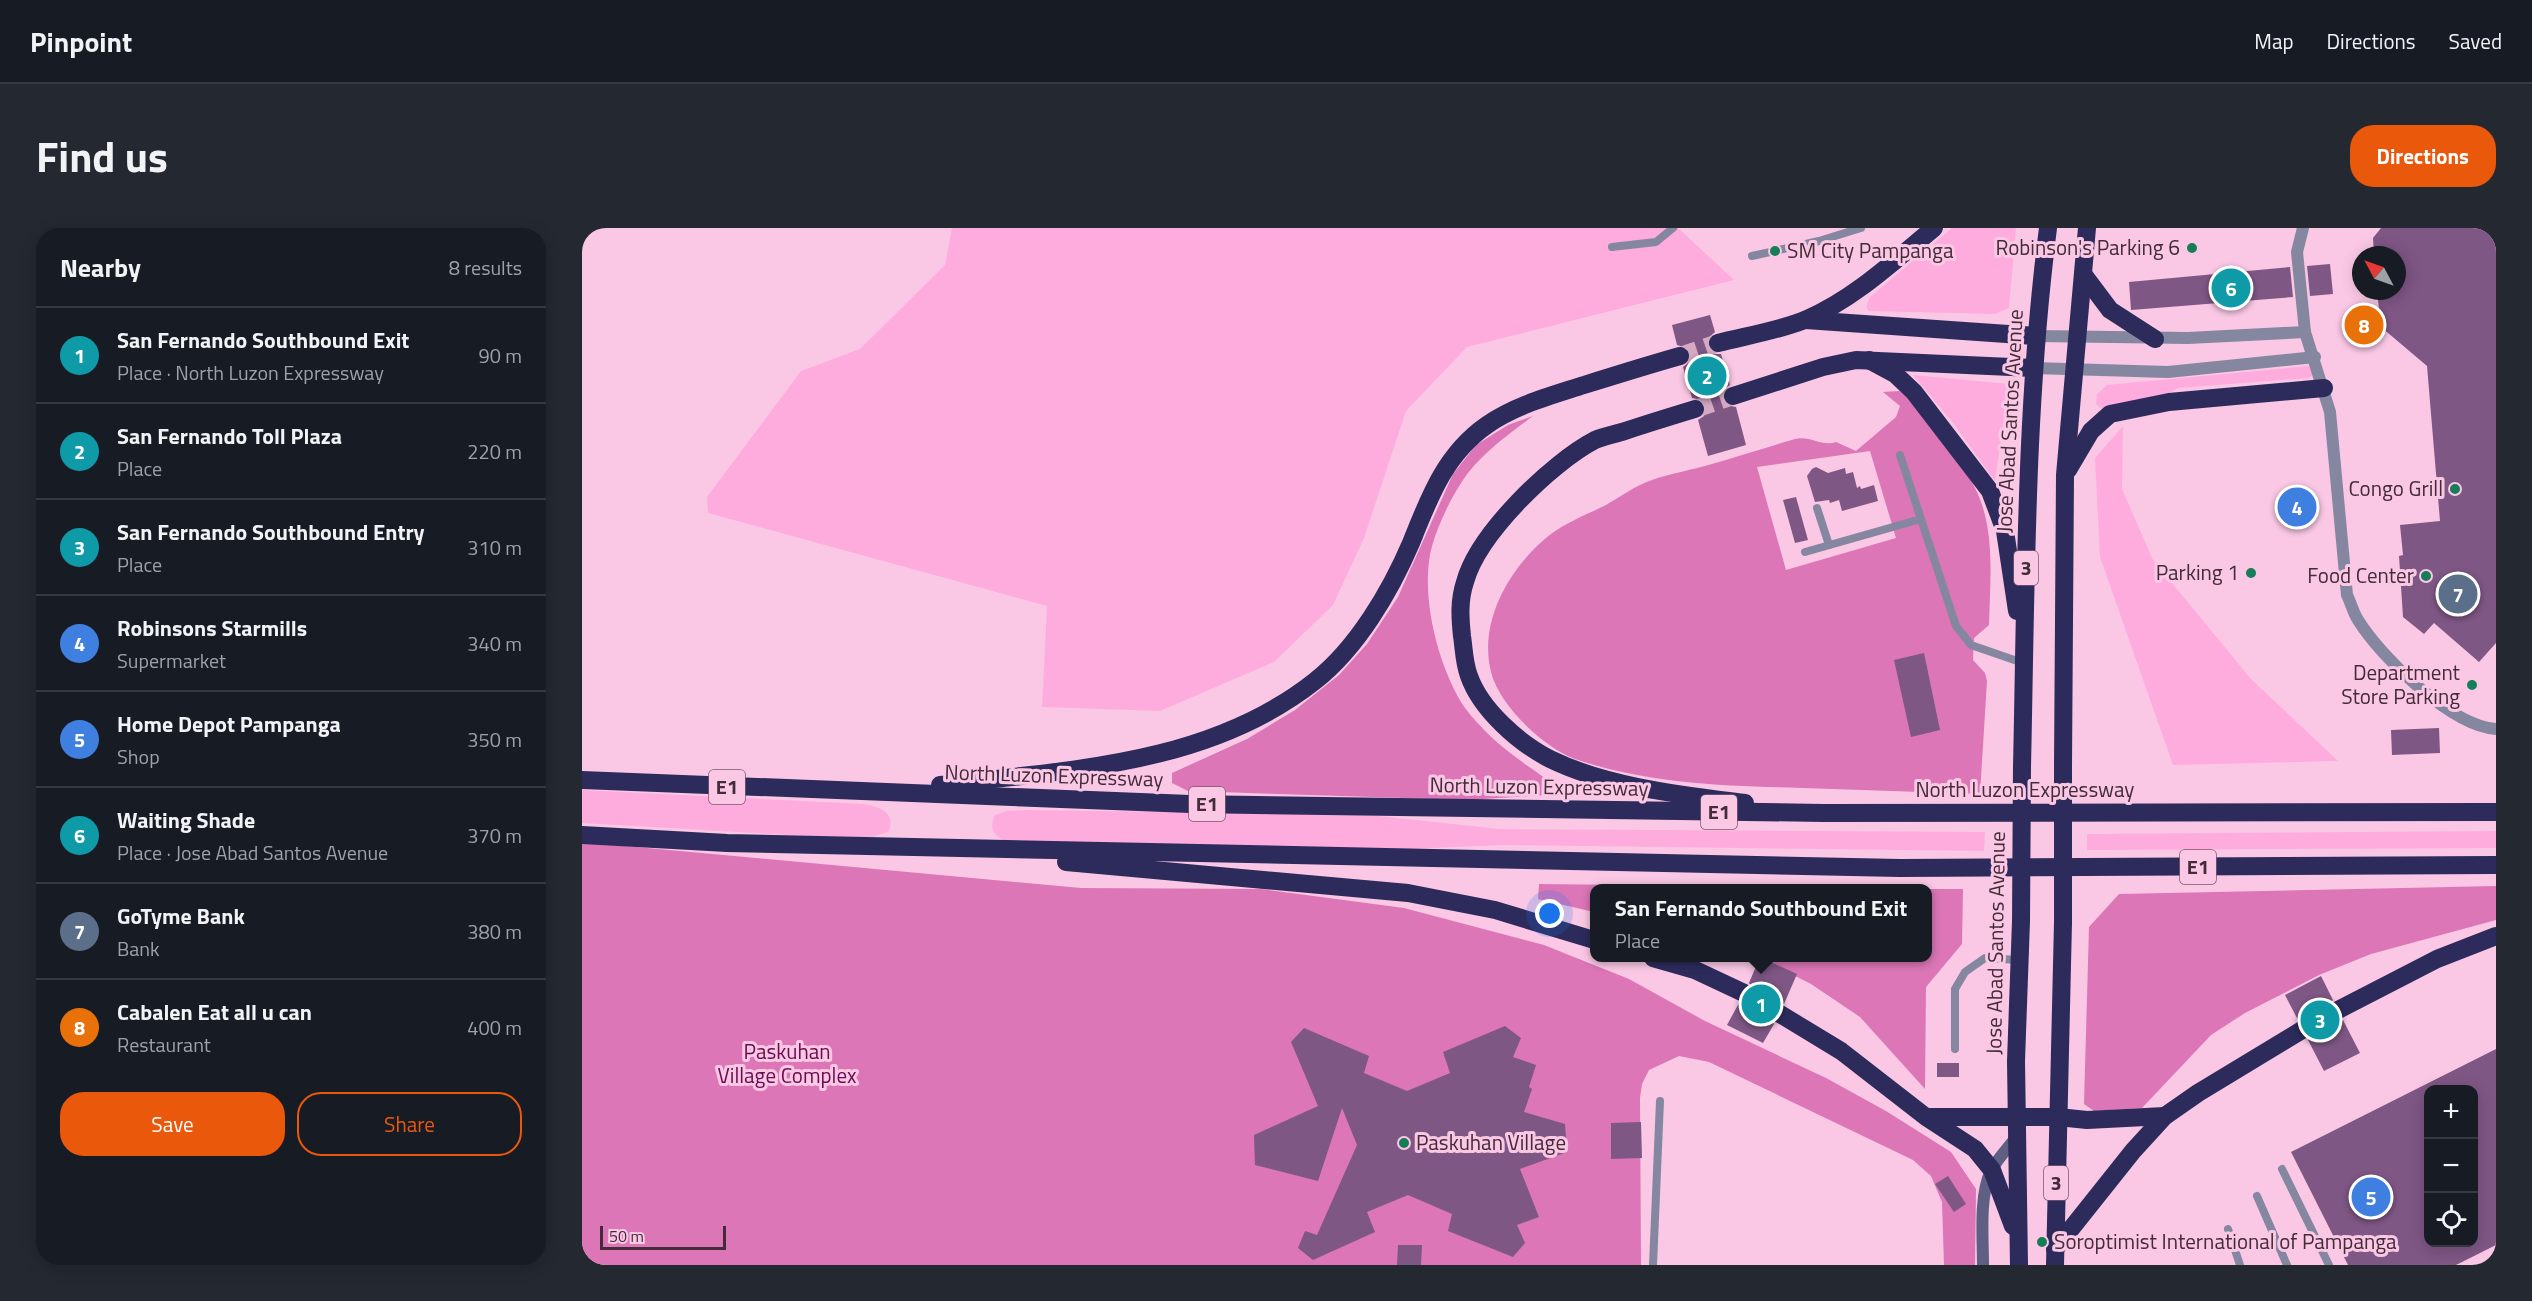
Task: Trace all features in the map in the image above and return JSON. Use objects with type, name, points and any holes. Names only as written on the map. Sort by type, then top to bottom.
[{"type":"highway","points":[[1718,343],[1806,320],[1832,306],[1875,277],[1934,228]]},
{"type":"highway","name":"Jose Abad Santos Avenue","points":[[2019,1265],[2017,1117],[2024,664],[2033,368],[2048,228]]},
{"type":"highway","name":"3","points":[[2055,1257],[2063,922],[2065,475],[2087,228]]},
{"type":"highway","points":[[2083,274],[2110,310],[2155,339]]},
{"type":"highway","points":[[1806,320],[2036,336]]},
{"type":"highway","points":[[873,793],[1128,762],[1183,747],[1267,713],[1316,681],[1353,641],[1399,568],[1443,471],[1459,451],[1479,432],[1510,412],[1542,398],[1680,356]]},
{"type":"highway","points":[[1869,360],[1894,374],[1914,392],[1990,491],[2005,531],[2024,664]]},
{"type":"highway","points":[[1733,396],[1844,362],[1869,360],[2033,368]]},
{"type":"highway","points":[[2065,475],[2091,431],[2110,414],[2169,402],[2324,388]]},
{"type":"highway","points":[[1695,409],[1596,440],[1566,459],[1529,488],[1487,539],[1465,579],[1460,600],[1469,676],[1491,710],[1511,731],[1550,758],[1574,769],[1641,786],[1824,813]]},
{"type":"highway","name":"North Luzon Expressway","points":[[582,780],[1190,804],[1824,813],[2496,812]]},
{"type":"highway","name":"E1","points":[[582,835],[727,843],[1900,868],[2496,865]]},
{"type":"highway","points":[[909,847],[1408,892],[1495,910],[1590,939]]},
{"type":"highway","points":[[2338,1011],[2436,959],[2496,936]]},
{"type":"highway","points":[[1669,962],[1695,970],[1744,993]]},
{"type":"highway","points":[[1780,1014],[1841,1051],[1926,1117],[1975,1149],[2018,1239]]},
{"type":"highway","points":[[2055,1257],[2133,1151],[2164,1116],[2302,1030]]},
{"type":"highway","points":[[1926,1117],[2058,1117],[2087,1120],[2164,1116]]},
{"type":"main road","points":[[1983,1265],[1989,1178],[2017,1136]]},
{"type":"street","points":[[2302,228],[2297,252],[2306,332],[2330,412],[2347,595],[2358,620],[2393,664],[2440,704],[2462,717],[2496,729]]},
{"type":"street","points":[[2036,336],[2155,339],[2306,332]]},
{"type":"street","points":[[2033,368],[2168,372],[2315,357]]},
{"type":"lane","points":[[1612,247],[1656,242],[1673,228]]},
{"type":"lane","points":[[1752,256],[1819,241],[1861,228]]},
{"type":"lane","points":[[1900,455],[1951,613],[1962,636],[1971,645],[2024,664]]},
{"type":"lane","points":[[1817,508],[1829,545]]},
{"type":"lane","points":[[1805,552],[1921,519]]},
{"type":"lane","points":[[1955,1049],[1954,989],[1965,972],[1985,958],[2020,960]]},
{"type":"lane","points":[[1653,1265],[1660,1101]]},
{"type":"lane","points":[[2282,1169],[2329,1265]]},
{"type":"lane","points":[[2257,1196],[2288,1265]]},
{"type":"lane","points":[[2228,1229],[2240,1265]]},
{"type":"shaded area","points":[[952,228],[1678,228],[1734,280],[1467,347],[1406,411],[1364,538],[1333,605],[1274,662],[1160,711],[1042,707],[1047,606],[708,513],[707,497],[801,371],[860,349],[945,265]]},
{"type":"shaded area","points":[[1952,228],[2016,228],[2009,308],[1995,314],[1869,311],[1866,307],[1870,297]]},
{"type":"shaded area","points":[[2308,366],[2312,368],[2312,376],[2308,378],[2178,388],[2160,396],[2102,409],[2096,404],[2097,394],[2107,385]]},
{"type":"shaded area","points":[[1913,375],[2009,384],[1995,481],[1953,423]]},
{"type":"shaded area","points":[[2123,426],[2122,489],[2153,560],[2251,679],[2338,761],[2173,765],[2100,557],[2095,458]]},
{"type":"shaded area","points":[[582,790],[864,804],[885,812],[889,816],[890,825],[888,832],[872,837],[806,836],[582,823]]},
{"type":"shaded area","points":[[1007,811],[1334,814],[1379,816],[1499,829],[1985,832],[1984,851],[1502,845],[1365,851],[1006,841],[995,834],[992,824],[995,815]]},
{"type":"shaded area","points":[[2496,831],[2496,848],[2087,850],[2087,834]]},
{"type":"green space","points":[[1899,391],[1908,394],[1961,463],[1975,488],[1986,520],[1991,573],[1989,625],[1974,638],[1973,660],[1985,673],[1987,681],[1980,794],[1717,785],[1659,779],[1575,759],[1536,735],[1513,711],[1503,698],[1491,672],[1488,652],[1489,633],[1501,595],[1511,578],[1523,561],[1551,534],[1646,482],[1795,439],[1806,438],[1825,443],[1836,442],[1856,451],[1896,417],[1900,406],[1883,392]],"holes":[[[1870,451],[1896,538],[1786,570],[1757,467]]]},
{"type":"green space","points":[[1533,416],[1483,457],[1457,489],[1432,546],[1428,586],[1439,652],[1455,691],[1477,723],[1553,786],[1548,795],[1467,800],[1188,791],[1172,783],[1172,773],[1247,739],[1295,710],[1339,675],[1367,644],[1398,597],[1453,474],[1476,445],[1508,425]]},
{"type":"green space","name":"Paskuhan Village Complex","points":[[582,842],[1081,888],[1261,889],[1404,908],[1544,945],[1629,979],[1705,1021],[1826,1078],[1886,1111],[1951,1152],[1976,1189],[1975,1265],[1944,1265],[1942,1202],[1931,1176],[1913,1160],[1709,1062],[1679,1056],[1649,1070],[1642,1084],[1640,1098],[1641,1265],[582,1265]]},
{"type":"green space","points":[[1539,884],[1590,885],[1590,911],[1538,899]]},
{"type":"green space","points":[[2496,886],[2496,920],[2371,954],[2319,975],[2245,1013],[2211,1035],[2142,1108],[2094,1111],[2084,1104],[2089,927],[2119,894]]},
{"type":"green space","points":[[1932,889],[1963,889],[1962,944],[1926,987],[1925,1089],[1860,1017],[1811,984],[1768,962],[1932,962]]},
{"type":"building","points":[[2381,228],[2496,228],[2496,643],[2479,662],[2434,623],[2424,634],[2403,617],[2399,556],[2403,555],[2400,525],[2440,521],[2427,366],[2381,327],[2378,300],[2406,300],[2406,246],[2373,246],[2373,238]]},
{"type":"building","points":[[2330,264],[2333,294],[2310,296],[2307,266]]},
{"type":"building","points":[[2290,267],[2293,297],[2131,310],[2129,282]]},
{"type":"building","points":[[1710,315],[1715,332],[1707,339],[1707,346],[1714,354],[1721,354],[1730,385],[1724,389],[1722,399],[1726,405],[1736,407],[1746,445],[1708,456],[1698,420],[1704,416],[1706,406],[1702,400],[1692,398],[1683,367],[1688,363],[1691,354],[1687,348],[1677,345],[1672,325]]},
{"type":"building","points":[[1816,467],[1828,473],[1845,468],[1846,474],[1853,472],[1857,488],[1874,485],[1878,501],[1842,511],[1839,500],[1830,503],[1829,500],[1815,502],[1807,476]]},
{"type":"building","points":[[1796,497],[1808,540],[1795,543],[1783,500]]},
{"type":"building","points":[[1924,653],[1940,730],[1911,737],[1894,660]]},
{"type":"building","points":[[2439,728],[2440,753],[2392,755],[2391,730]]},
{"type":"building","points":[[1758,962],[1771,962],[1797,974],[1784,1004],[1775,1004],[1770,1009],[1770,1019],[1774,1024],[1763,1043],[1727,1025],[1739,1003],[1746,1004],[1754,998],[1755,991],[1749,983]]},
{"type":"building","points":[[2321,976],[2333,1000],[2327,1009],[2328,1016],[2337,1021],[2343,1020],[2360,1053],[2324,1071],[2308,1040],[2312,1035],[2312,1025],[2307,1020],[2298,1020],[2285,995]]},
{"type":"building","points":[[1505,1026],[1521,1038],[1513,1057],[1536,1065],[1529,1087],[1532,1089],[1524,1112],[1565,1124],[1567,1152],[1520,1169],[1539,1217],[1517,1225],[1525,1243],[1513,1257],[1448,1231],[1452,1214],[1408,1195],[1367,1212],[1375,1232],[1313,1260],[1298,1248],[1305,1231],[1317,1235],[1357,1145],[1342,1108],[1318,1181],[1255,1165],[1254,1135],[1318,1106],[1291,1042],[1304,1028],[1369,1056],[1364,1073],[1407,1091],[1450,1073],[1443,1052]]},
{"type":"building","points":[[2496,1049],[2496,1245],[2456,1265],[2348,1265],[2291,1152],[2424,1085],[2424,1247],[2478,1247],[2478,1085],[2424,1085]]},
{"type":"building","points":[[1937,1063],[1959,1063],[1959,1077],[1937,1077]]},
{"type":"building","points":[[1641,1122],[1642,1158],[1611,1159],[1611,1123]]},
{"type":"building","points":[[1948,1176],[1966,1204],[1954,1212],[1935,1184]]},
{"type":"building","points":[[1398,1245],[1422,1245],[1421,1265],[1397,1265]]},
{"type":"tunnel","points":[[1680,356],[1718,343]]},
{"type":"tunnel","points":[[1695,409],[1733,396]]},
{"type":"tunnel","points":[[1744,993],[1780,1014]]},
{"type":"tunnel","points":[[2302,1030],[2338,1010]]},
{"type":"place","name":"Robinson's Parking 6","points":[[2192,248]]},
{"type":"place","name":"SM City Pampanga","points":[[1775,251]]},
{"type":"place","name":"Waiting Shade","points":[[2231,288]]},
{"type":"place","name":"Cabalen Eat all u can","points":[[2364,325]]},
{"type":"place","name":"San Fernando Toll Plaza","points":[[1707,376]]},
{"type":"place","name":"Congo Grill","points":[[2455,489]]},
{"type":"place","name":"Robinsons Starmills","points":[[2297,507]]},
{"type":"place","name":"Parking 1","points":[[2251,573]]},
{"type":"place","name":"Food Center","points":[[2426,576]]},
{"type":"place","name":"GoTyme Bank","points":[[2458,594]]},
{"type":"place","name":"Department Store Parking","points":[[2472,685]]},
{"type":"place","name":"San Fernando Southbound Exit","points":[[1761,1004]]},
{"type":"place","name":"San Fernando Southbound Entry","points":[[2320,1020]]},
{"type":"place","name":"Paskuhan Village","points":[[1404,1143]]},
{"type":"place","name":"Home Depot Pampanga","points":[[2371,1197]]},
{"type":"place","name":"Soroptimist International of Pampanga","points":[[2042,1242]]}]
